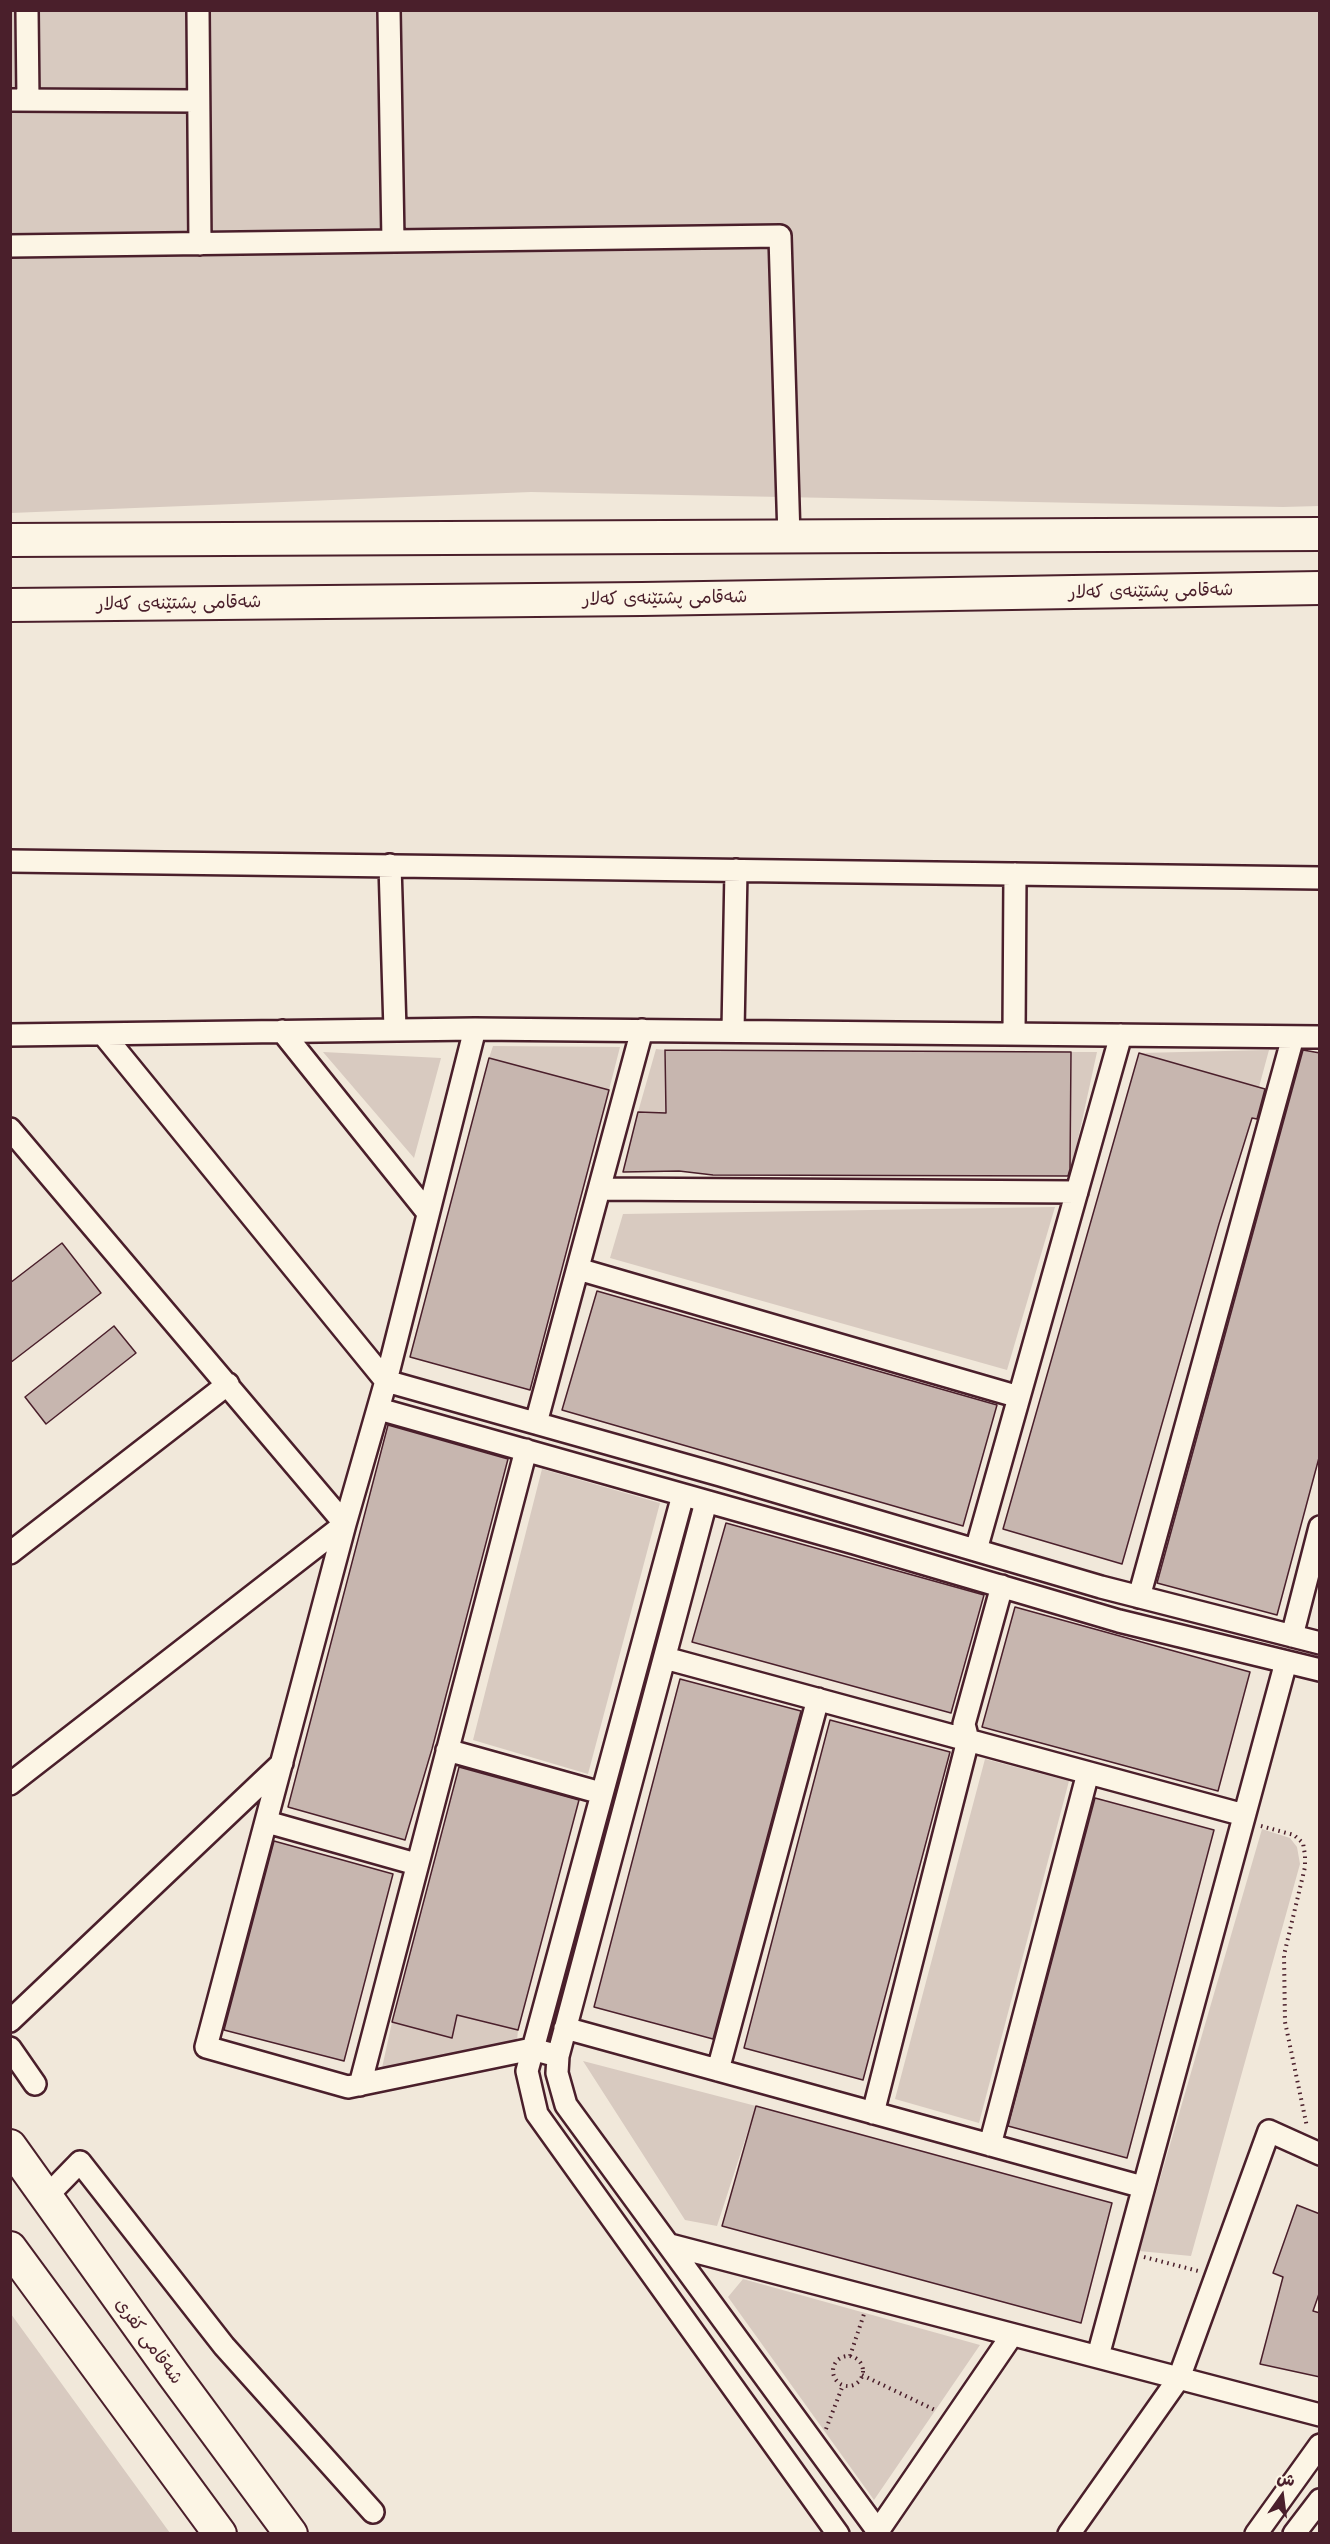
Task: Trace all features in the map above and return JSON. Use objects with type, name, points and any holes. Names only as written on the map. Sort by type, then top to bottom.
[{"type":"highway","points":[[10,540],[1320,534]]},
{"type":"highway","name":"شەقامی پشتێنەی کەلار","points":[[10,605],[1320,588]]},
{"type":"highway","name":"شەقامی کفری","points":[[10,2146],[291,2534]]},
{"type":"highway","points":[[10,2248],[220,2534]]},
{"type":"street","points":[[27,10],[19,100],[198,101]]},
{"type":"street","points":[[198,10],[200,244]]},
{"type":"street","points":[[389,10],[393,241]]},
{"type":"street","points":[[10,246],[780,236],[789,538]]},
{"type":"street","points":[[10,861],[1320,878]]},
{"type":"street","points":[[390,865],[395,1030]]},
{"type":"street","points":[[733,1031],[736,870]]},
{"type":"street","points":[[1014,1034],[1015,874]]},
{"type":"street","points":[[475,1029],[379,1409],[345,1524],[206,2047],[348,2087],[532,2049],[558,2056]]},
{"type":"street","points":[[10,1035],[475,1029],[1320,1037]]},
{"type":"street","points":[[536,1424],[642,1030]]},
{"type":"street","points":[[282,1031],[428,1213]]},
{"type":"street","points":[[103,1034],[386,1381],[1138,1597],[1292,1636],[1319,1640]]},
{"type":"street","points":[[976,1550],[1121,1035]]},
{"type":"street","points":[[1138,1597],[1293,1037]]},
{"type":"street","points":[[10,1129],[345,1524]]},
{"type":"street","points":[[600,1189],[1077,1192]]},
{"type":"street","points":[[578,1269],[1019,1397]]},
{"type":"street","points":[[10,1553],[228,1384]]},
{"type":"street","points":[[379,1409],[1119,1621],[1320,1670]]},
{"type":"street","points":[[360,2085],[526,1450]]},
{"type":"street","points":[[682,1495],[527,2071],[537,2114],[838,2534]]},
{"type":"street","points":[[706,1502],[558,2056],[557,2073],[566,2105],[879,2532],[1012,2335]]},
{"type":"street","points":[[10,1784],[345,1524]]},
{"type":"street","points":[[1292,1636],[1320,1527]]},
{"type":"street","points":[[873,2113],[968,1740],[964,1724],[1002,1586]]},
{"type":"street","points":[[664,1658],[1088,1773],[1243,1819]]},
{"type":"street","points":[[1098,2356],[1286,1662]]},
{"type":"street","points":[[718,2070],[818,1699]]},
{"type":"street","points":[[447,1750],[601,1793]]},
{"type":"street","points":[[10,2021],[282,1763]]},
{"type":"street","points":[[990,2145],[1088,1773]]},
{"type":"street","points":[[267,1822],[417,1864]]},
{"type":"street","points":[[573,1897],[598,1904]]},
{"type":"street","points":[[565,2028],[1143,2187]]},
{"type":"street","points":[[10,2049],[35,2084]]},
{"type":"street","points":[[1069,2534],[1179,2378],[1269,2132],[1316,2152]]},
{"type":"street","points":[[46,2197],[80,2162],[224,2346],[373,2512]]},
{"type":"street","points":[[670,2245],[1320,2415]]},
{"type":"street","points":[[1256,2534],[1320,2445]]},
{"type":"street","points":[[1294,2534],[1320,2500]]},
{"type":"path","points":[[1243,1819],[1294,1835],[1303,1844],[1305,1867],[1284,1955],[1284,2011],[1296,2083],[1316,2152]]},
{"type":"path","points":[[1126,2253],[1216,2275]]},
{"type":"path","points":[[850,2356],[870,2297]]},
{"type":"path","points":[[850,2356],[855,2357],[862,2365],[862,2375],[857,2383],[843,2385],[835,2379],[834,2364],[840,2357],[850,2356]]},
{"type":"path","points":[[862,2375],[954,2419]]},
{"type":"path","points":[[819,2450],[843,2385]]},
{"type":"shaded area","points":[[10,11],[1319,11],[1319,506],[531,492],[11,513]]},
{"type":"shaded area","points":[[493,1046],[620,1047],[609,1090],[489,1058]]},
{"type":"shaded area","points":[[656,1049],[665,1050],[666,1113],[638,1112]]},
{"type":"shaded area","points":[[1269,1050],[1259,1087],[1139,1053]]},
{"type":"shaded area","points":[[323,1052],[441,1058],[414,1158]]},
{"type":"shaded area","points":[[1071,1052],[1097,1052],[1070,1176],[1071,1115]]},
{"type":"shaded area","points":[[1055,1207],[1007,1370],[610,1258],[623,1214]]},
{"type":"shaded area","points":[[542,1469],[660,1503],[588,1774],[473,1740]]},
{"type":"shaded area","points":[[985,1759],[1069,1781],[979,2123],[895,2099]]},
{"type":"shaded area","points":[[1262,1829],[1290,1838],[1297,1847],[1300,1864],[1191,2256],[1139,2251]]},
{"type":"shaded area","points":[[457,2015],[518,2030],[517,2041],[382,2068],[392,2022],[451,2037]]},
{"type":"shaded area","points":[[583,2061],[756,2106],[717,2226],[685,2220]]},
{"type":"shaded area","points":[[743,2279],[980,2345],[874,2500],[728,2297]]},
{"type":"shaded area","points":[[11,2314],[170,2533],[11,2533]]},
{"type":"building","points":[[665,1050],[1071,1052],[1070,1169],[1068,1176],[713,1175],[679,1171],[623,1172],[638,1112],[666,1113]]},
{"type":"building","points":[[1303,1050],[1320,1053],[1320,1454],[1277,1615],[1157,1583]]},
{"type":"building","points":[[1139,1053],[1265,1089],[1257,1119],[1252,1118],[1219,1224],[1122,1564],[1003,1529]]},
{"type":"building","points":[[489,1058],[609,1090],[530,1390],[410,1357]]},
{"type":"building","points":[[62,1243],[101,1293],[10,1363],[10,1283]]},
{"type":"building","points":[[597,1291],[997,1405],[963,1526],[562,1410]]},
{"type":"building","points":[[114,1326],[136,1353],[46,1424],[25,1397]]},
{"type":"building","points":[[388,1425],[508,1459],[432,1749],[405,1840],[288,1807]]},
{"type":"building","points":[[726,1523],[984,1595],[951,1713],[692,1642]]},
{"type":"building","points":[[1015,1607],[1250,1672],[1218,1791],[982,1727]]},
{"type":"building","points":[[680,1679],[801,1711],[713,2039],[594,2007]]},
{"type":"building","points":[[830,1720],[950,1752],[863,2080],[744,2048]]},
{"type":"building","points":[[459,1767],[579,1800],[518,2030],[457,2015],[452,2038],[392,2022]]},
{"type":"building","points":[[1095,1798],[1214,1830],[1127,2158],[1008,2126]]},
{"type":"building","points":[[274,1841],[393,1874],[344,2061],[224,2030]]},
{"type":"building","points":[[756,2106],[1112,2203],[1081,2323],[722,2226]]},
{"type":"building","points":[[1297,2205],[1320,2214],[1320,2291],[1313,2311],[1320,2313],[1320,2377],[1260,2364],[1283,2277],[1273,2273]]}]
